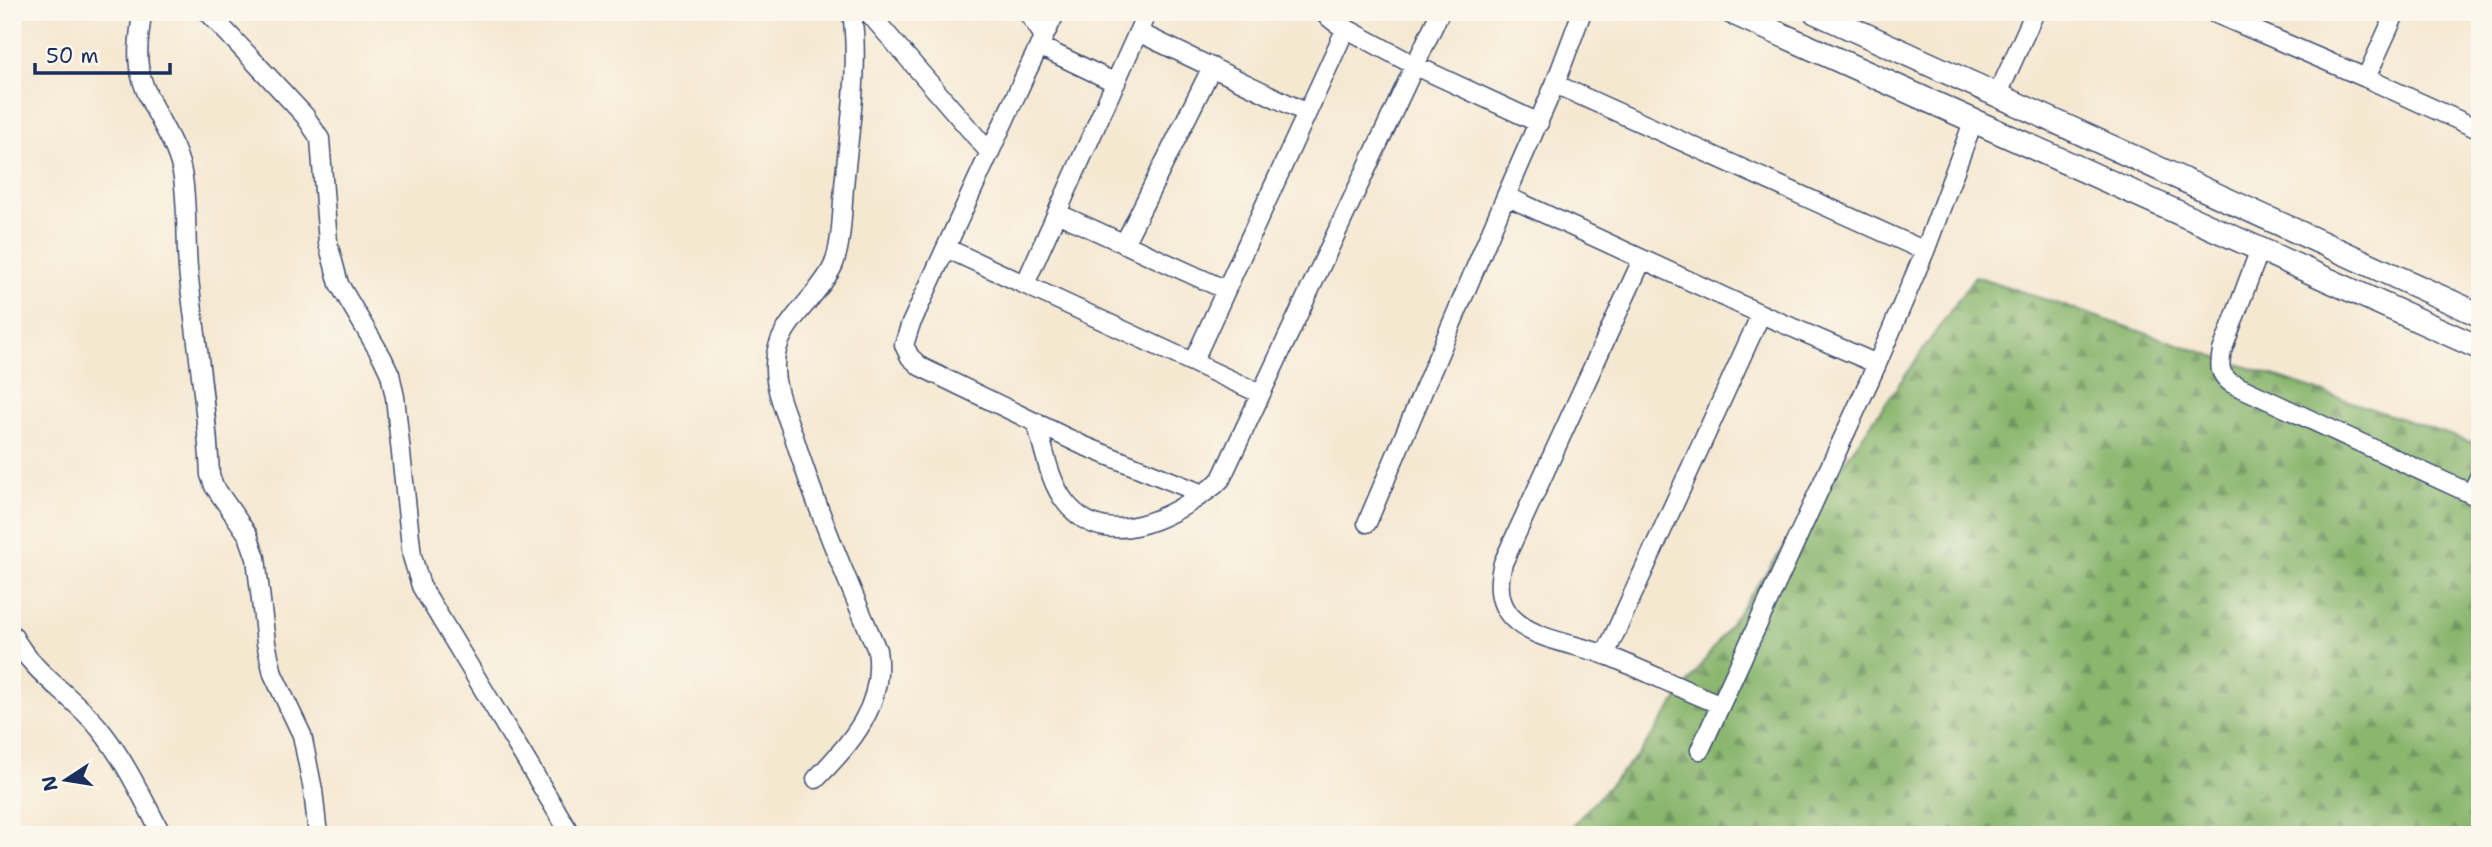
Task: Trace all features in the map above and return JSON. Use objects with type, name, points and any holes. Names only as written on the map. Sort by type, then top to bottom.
[{"type":"main road","points":[[1731,12],[2480,348]]},
{"type":"main road","points":[[1815,12],[2480,314]]},
{"type":"street","points":[[142,12],[138,54],[140,74],[146,94],[173,143],[183,178],[189,276],[211,475],[214,486],[248,536],[256,558],[266,643],[273,674],[302,735],[313,790],[318,835]]},
{"type":"street","points":[[208,12],[305,116],[320,139],[328,243],[339,284],[390,374],[395,397],[412,556],[421,586],[571,835]]},
{"type":"street","points":[[816,779],[841,754],[863,724],[880,669],[877,650],[808,482],[778,388],[775,365],[779,343],[793,319],[817,292],[834,264],[840,227],[855,64],[852,12]]},
{"type":"street","points":[[868,12],[990,153]]},
{"type":"street","points":[[1027,12],[1041,41],[1115,83]]},
{"type":"street","points":[[1056,12],[910,326],[904,345],[920,367],[1082,444],[1203,494]]},
{"type":"street","points":[[1025,284],[1147,12]]},
{"type":"street","points":[[1322,12],[1415,65],[1539,122]]},
{"type":"street","points":[[1036,422],[1054,479],[1066,503],[1088,521],[1106,528],[1132,528],[1158,519],[1203,494],[1221,479],[1440,12]]},
{"type":"street","points":[[1367,523],[1555,84],[1582,12]]},
{"type":"street","points":[[1997,96],[2035,12]]},
{"type":"street","points":[[2366,78],[2396,12]]},
{"type":"street","points":[[2219,14],[2480,130]]},
{"type":"street","points":[[1193,362],[1346,28]]},
{"type":"street","points":[[1138,32],[1307,113]]},
{"type":"street","points":[[1124,244],[1212,67]]},
{"type":"street","points":[[1555,84],[1926,251]]},
{"type":"street","points":[[1700,750],[1877,364],[1926,251],[1973,122]]},
{"type":"street","points":[[1506,196],[1761,314],[1877,364]]},
{"type":"street","points":[[1057,213],[1226,290]]},
{"type":"street","points":[[946,248],[1261,394]]},
{"type":"street","points":[[2260,249],[2222,351],[2219,364],[2222,376],[2231,383],[2475,496],[2480,475]]},
{"type":"street","points":[[1642,260],[1503,563],[1499,579],[1500,598],[1511,617],[1531,632],[1552,641],[1605,655],[1719,704]]},
{"type":"street","points":[[1605,655],[1761,314]]},
{"type":"street","points":[[12,634],[22,653],[38,671],[98,727],[125,766],[162,835]]},
{"type":"green space","points":[[1975,276],[2480,445],[2480,835],[1564,835],[1641,751]]}]
